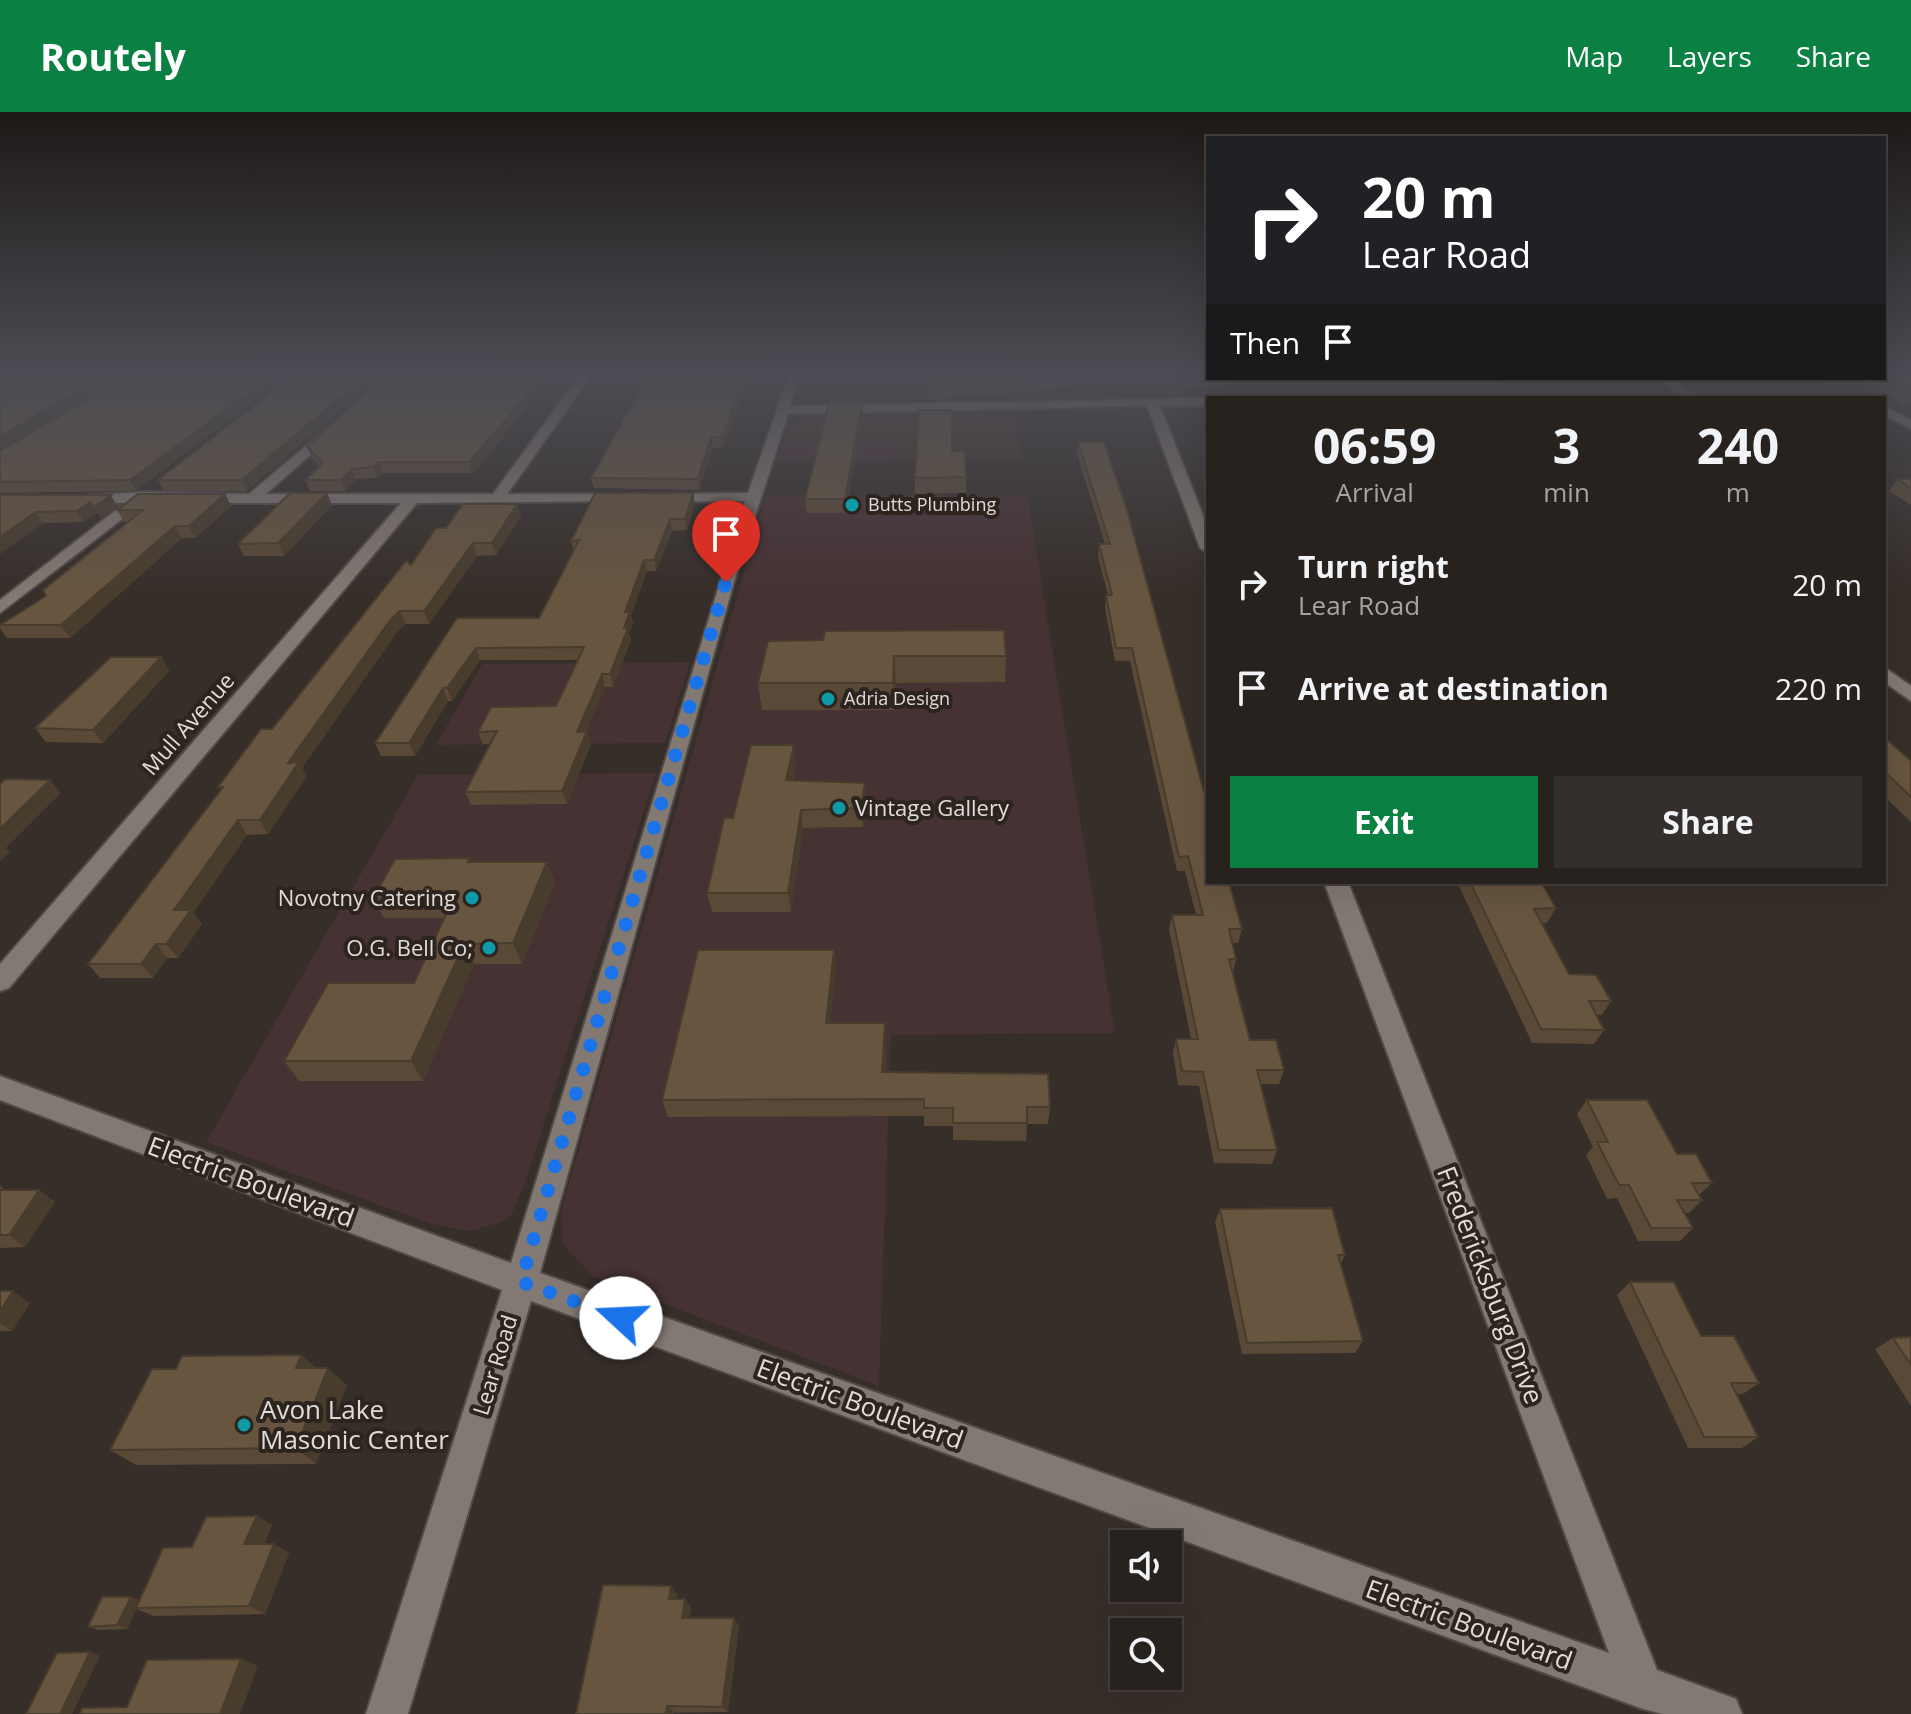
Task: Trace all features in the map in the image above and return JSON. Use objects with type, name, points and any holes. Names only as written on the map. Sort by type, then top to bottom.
[{"type":"street","points":[[253,498],[310,447]]},
{"type":"street","points":[[497,498],[534,447]]},
{"type":"street","name":"Lear Road","points":[[387,1714],[521,1282],[770,447]]},
{"type":"street","points":[[1169,447],[1206,543]]},
{"type":"street","points":[[0,608],[166,479]]},
{"type":"street","points":[[62,499],[753,497]]},
{"type":"street","name":"Mull Avenue","points":[[0,981],[413,498]]},
{"type":"street","points":[[1886,675],[1911,695]]},
{"type":"street","name":"Fredericksburg Drive","points":[[1337,884],[1643,1688]]},
{"type":"street","name":"Electric Boulevard","points":[[0,1088],[521,1282],[1721,1714]]},
{"type":"shaded area","points":[[780,447],[898,447],[897,461],[776,462]]},
{"type":"shaded area","points":[[897,447],[1019,447],[1021,460],[897,461]]},
{"type":"shaded area","points":[[1027,495],[1115,1033],[891,1035],[879,1386],[594,1277],[566,1248],[562,1239],[561,1212],[766,496]]},
{"type":"shaded area","points":[[690,662],[665,743],[436,745],[482,664]]},
{"type":"shaded area","points":[[656,773],[524,1186],[511,1215],[502,1222],[469,1231],[432,1224],[206,1142],[418,775]]},
{"type":"building","points":[[7,447],[175,447],[130,480],[0,482],[0,451]]},
{"type":"building","points":[[201,447],[281,447],[242,480],[158,480]]},
{"type":"building","points":[[308,447],[482,447],[469,462],[379,462],[374,467],[352,469],[341,480],[305,480],[323,463]]},
{"type":"building","points":[[608,447],[708,447],[698,479],[591,478]]},
{"type":"building","points":[[818,447],[854,447],[845,499],[805,499]]},
{"type":"building","points":[[917,447],[952,447],[952,451],[965,451],[966,477],[915,478]]},
{"type":"building","points":[[1079,447],[1106,447],[1127,510],[1206,799],[1206,884],[1230,884],[1242,929],[1229,929],[1236,959],[1229,959],[1250,1040],[1276,1040],[1284,1070],[1257,1070],[1277,1150],[1219,1150],[1203,1072],[1182,1071],[1176,1039],[1198,1039],[1172,915],[1203,915],[1188,856],[1179,857],[1132,648],[1116,648],[1106,595],[1112,595],[1099,544],[1110,544]]},
{"type":"building","points":[[1897,479],[1911,479],[1911,488]]},
{"type":"building","points":[[290,493],[327,493],[278,543],[238,544]]},
{"type":"building","points":[[595,493],[693,493],[685,519],[670,519],[654,560],[644,560],[625,612],[630,611],[624,628],[628,628],[610,674],[602,674],[577,732],[587,731],[562,791],[465,792],[497,731],[478,732],[491,707],[556,706],[584,647],[476,648],[447,688],[443,688],[409,743],[375,743],[457,618],[539,618],[579,540],[571,541]]},
{"type":"building","points":[[138,494],[225,494],[189,526],[175,526],[61,625],[0,625],[46,596],[43,590],[143,510],[117,510]]},
{"type":"building","points":[[0,495],[111,495],[94,507],[90,502],[77,511],[36,512],[0,537]]},
{"type":"building","points":[[463,504],[517,504],[492,543],[473,543],[424,611],[400,611],[391,619],[288,763],[299,762],[260,820],[238,820],[174,910],[191,910],[166,944],[156,944],[141,964],[88,964],[223,787],[218,787],[261,729],[272,729],[406,561],[411,565],[436,528],[446,528]]},
{"type":"building","points":[[1004,630],[1006,656],[894,656],[893,683],[758,683],[768,641],[823,640],[825,631]]},
{"type":"building","points":[[111,657],[161,657],[93,730],[35,728]]},
{"type":"building","points":[[1886,739],[1911,761],[1911,797],[1886,773]]},
{"type":"building","points":[[751,745],[794,745],[786,780],[865,783],[861,808],[801,810],[788,893],[707,893],[724,818],[733,818]]},
{"type":"building","points":[[5,779],[50,780],[0,829],[0,784]]},
{"type":"building","points":[[470,858],[468,862],[547,862],[513,943],[464,944],[411,1061],[284,1061],[328,983],[414,983],[454,897],[373,898],[395,859]]},
{"type":"building","points":[[1471,884],[1542,884],[1556,908],[1534,909],[1569,974],[1596,975],[1611,1001],[1589,1001],[1604,1030],[1541,1029]]},
{"type":"building","points":[[698,950],[834,950],[826,1023],[885,1023],[882,1072],[1048,1074],[1050,1107],[1027,1107],[1027,1123],[953,1123],[953,1108],[924,1108],[924,1099],[662,1100]]},
{"type":"building","points":[[1587,1100],[1647,1100],[1677,1154],[1696,1154],[1712,1183],[1692,1183],[1702,1200],[1677,1200],[1693,1228],[1651,1228],[1629,1185],[1619,1185],[1597,1142],[1608,1142]]},
{"type":"building","points":[[0,1190],[39,1190],[9,1235],[0,1235]]},
{"type":"building","points":[[1332,1208],[1345,1255],[1338,1255],[1363,1341],[1247,1343],[1220,1209]]},
{"type":"building","points":[[1630,1282],[1674,1282],[1701,1336],[1734,1336],[1759,1383],[1731,1383],[1758,1437],[1704,1437]]},
{"type":"building","points":[[0,1291],[13,1291],[0,1311]]},
{"type":"building","points":[[1911,1337],[1911,1365],[1893,1338]]},
{"type":"building","name":"Avon Lake Masonic Center","points":[[301,1355],[296,1368],[328,1368],[296,1448],[110,1450],[152,1369],[176,1369],[182,1356]]},
{"type":"building","points":[[257,1516],[244,1544],[274,1544],[249,1606],[136,1608],[163,1548],[192,1547],[206,1517]]},
{"type":"building","points":[[603,1585],[671,1586],[669,1599],[685,1599],[682,1618],[734,1618],[722,1707],[667,1706],[666,1714],[576,1714]]},
{"type":"building","points":[[102,1597],[131,1597],[117,1625],[88,1627]]},
{"type":"building","points":[[90,1652],[60,1714],[26,1714],[57,1653]]},
{"type":"building","points":[[241,1659],[220,1714],[80,1714],[82,1708],[127,1707],[147,1660]]},
{"type":"place","name":"Butts Plumbing","points":[[852,505]]},
{"type":"place","name":"Adria Design","points":[[828,699]]},
{"type":"place","name":"Vintage Gallery","points":[[839,808]]},
{"type":"place","name":"Novotny Catering","points":[[472,898]]},
{"type":"place","name":"O.G. Bell Co;","points":[[489,948]]},
{"type":"place","name":"Avon Lake Masonic Center","points":[[244,1425]]},
{"type":"route","points":[[621,1318],[521,1282],[726,582]]}]
